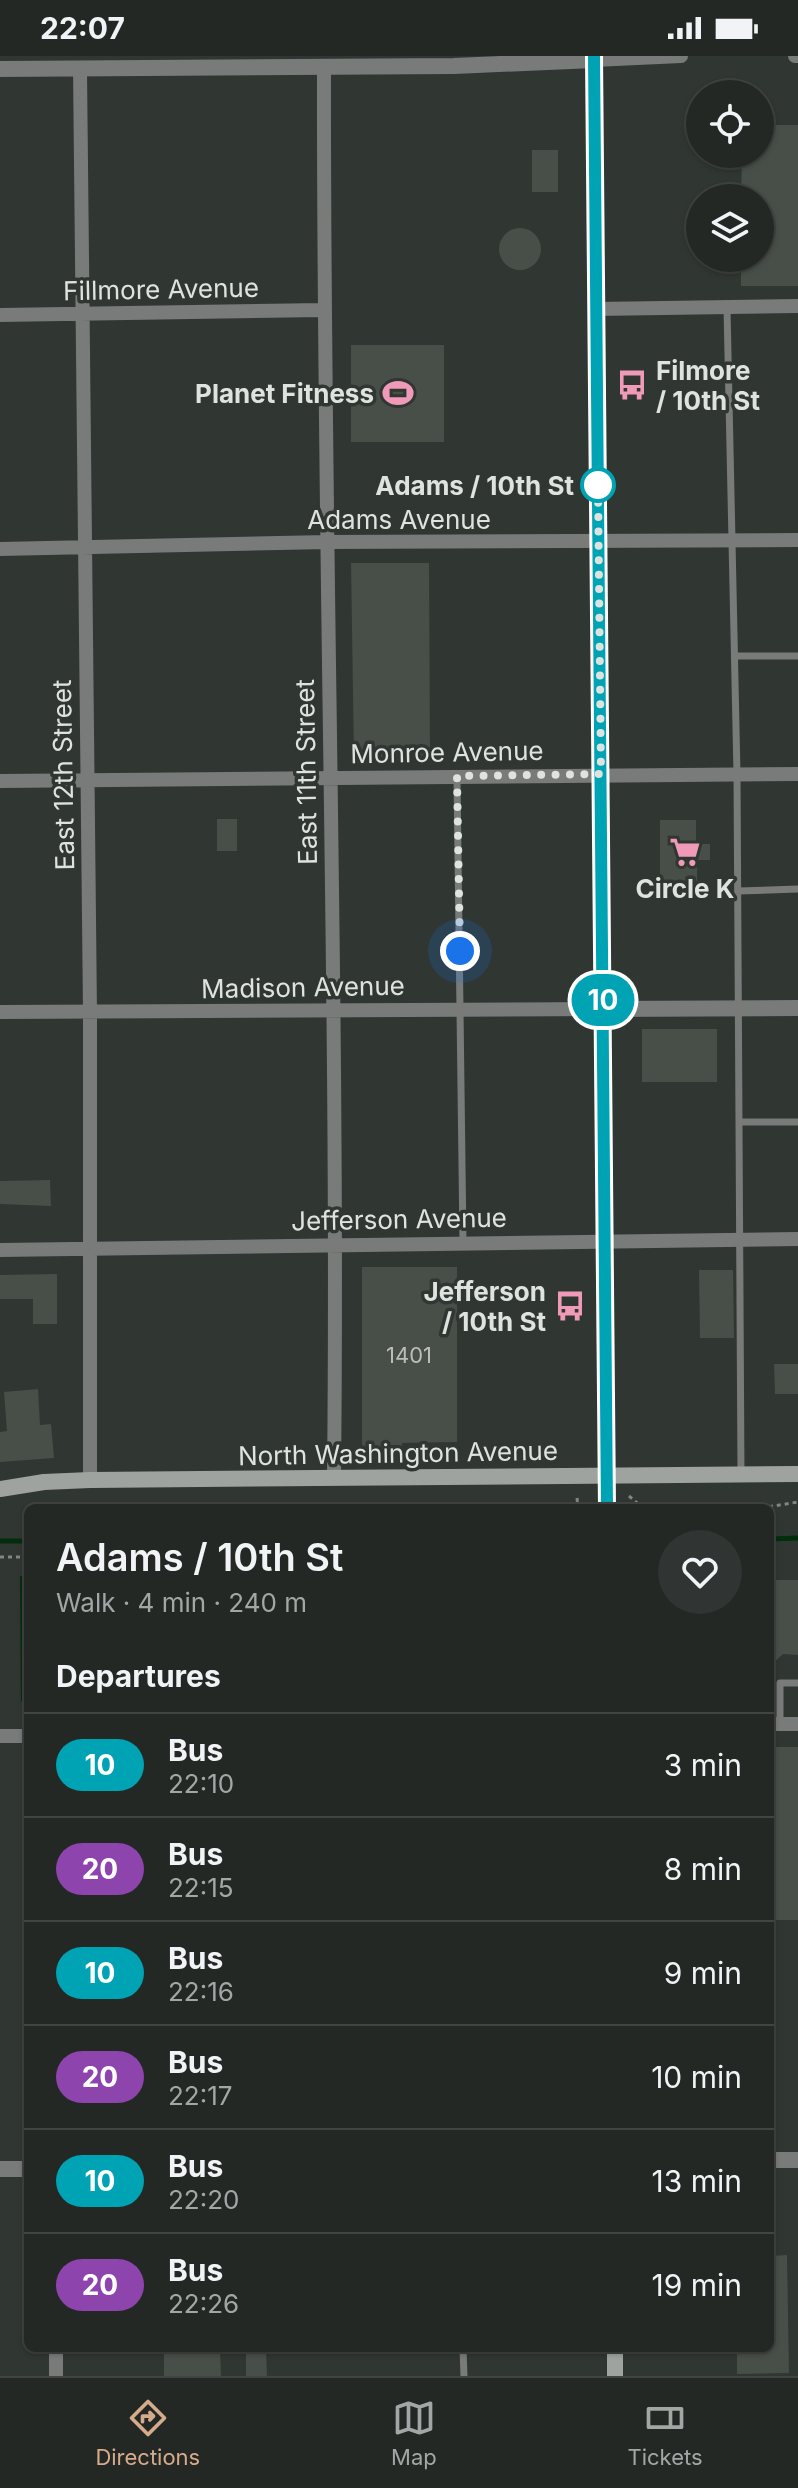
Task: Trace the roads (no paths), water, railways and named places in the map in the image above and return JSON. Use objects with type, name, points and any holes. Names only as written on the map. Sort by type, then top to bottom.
[{"type":"main road","points":[[594,58],[607,1504]]},
{"type":"main road","name":"North Washington Avenue","points":[[0,1489],[44,1482],[90,1480],[798,1474]]},
{"type":"main road","points":[[615,2352],[615,2376]]},
{"type":"street","points":[[0,69],[324,66],[681,56]]},
{"type":"street","name":"East 11th Street","points":[[324,66],[323,310],[336,1243],[334,1477]]},
{"type":"street","name":"East 12th Street","points":[[80,69],[92,1249],[90,1480]]},
{"type":"street","points":[[596,309],[798,306]]},
{"type":"street","name":"Fillmore Avenue","points":[[0,315],[323,310]]},
{"type":"street","name":"Adams Avenue","points":[[0,549],[327,542],[798,540]]},
{"type":"street","name":"Monroe Avenue","points":[[0,781],[798,774]]},
{"type":"street","name":"Madison Avenue","points":[[0,1012],[798,1008]]},
{"type":"street","name":"Jefferson Avenue","points":[[0,1250],[798,1239]]},
{"type":"street","points":[[775,1724],[798,1724]]},
{"type":"street","points":[[0,1736],[24,1736]]},
{"type":"street","points":[[774,2160],[798,2160]]},
{"type":"street","points":[[0,2169],[24,2169]]},
{"type":"street","points":[[56,2352],[56,2376]]},
{"type":"lane","points":[[727,307],[740,1009],[741,1474]]},
{"type":"lane","points":[[735,656],[798,656]]},
{"type":"lane","points":[[457,776],[463,1242]]},
{"type":"lane","points":[[738,891],[798,889]]},
{"type":"lane","points":[[740,1122],[798,1122]]},
{"type":"lane","points":[[775,1724],[780,1683],[798,1683]]},
{"type":"lane","points":[[463,2352],[464,2376]]},
{"type":"waterway","points":[[774,1539],[798,1538]]},
{"type":"waterway","points":[[0,1541],[24,1541]]},
{"type":"place","name":"Filmore / 10th St","points":[[632,385]]},
{"type":"place","name":"Planet Fitness","points":[[398,393]]},
{"type":"place","name":"Adams / 10th St","points":[[598,485]]},
{"type":"place","name":"Circle K","points":[[685,852]]},
{"type":"place","name":"Jefferson / 10th St","points":[[570,1306]]}]
